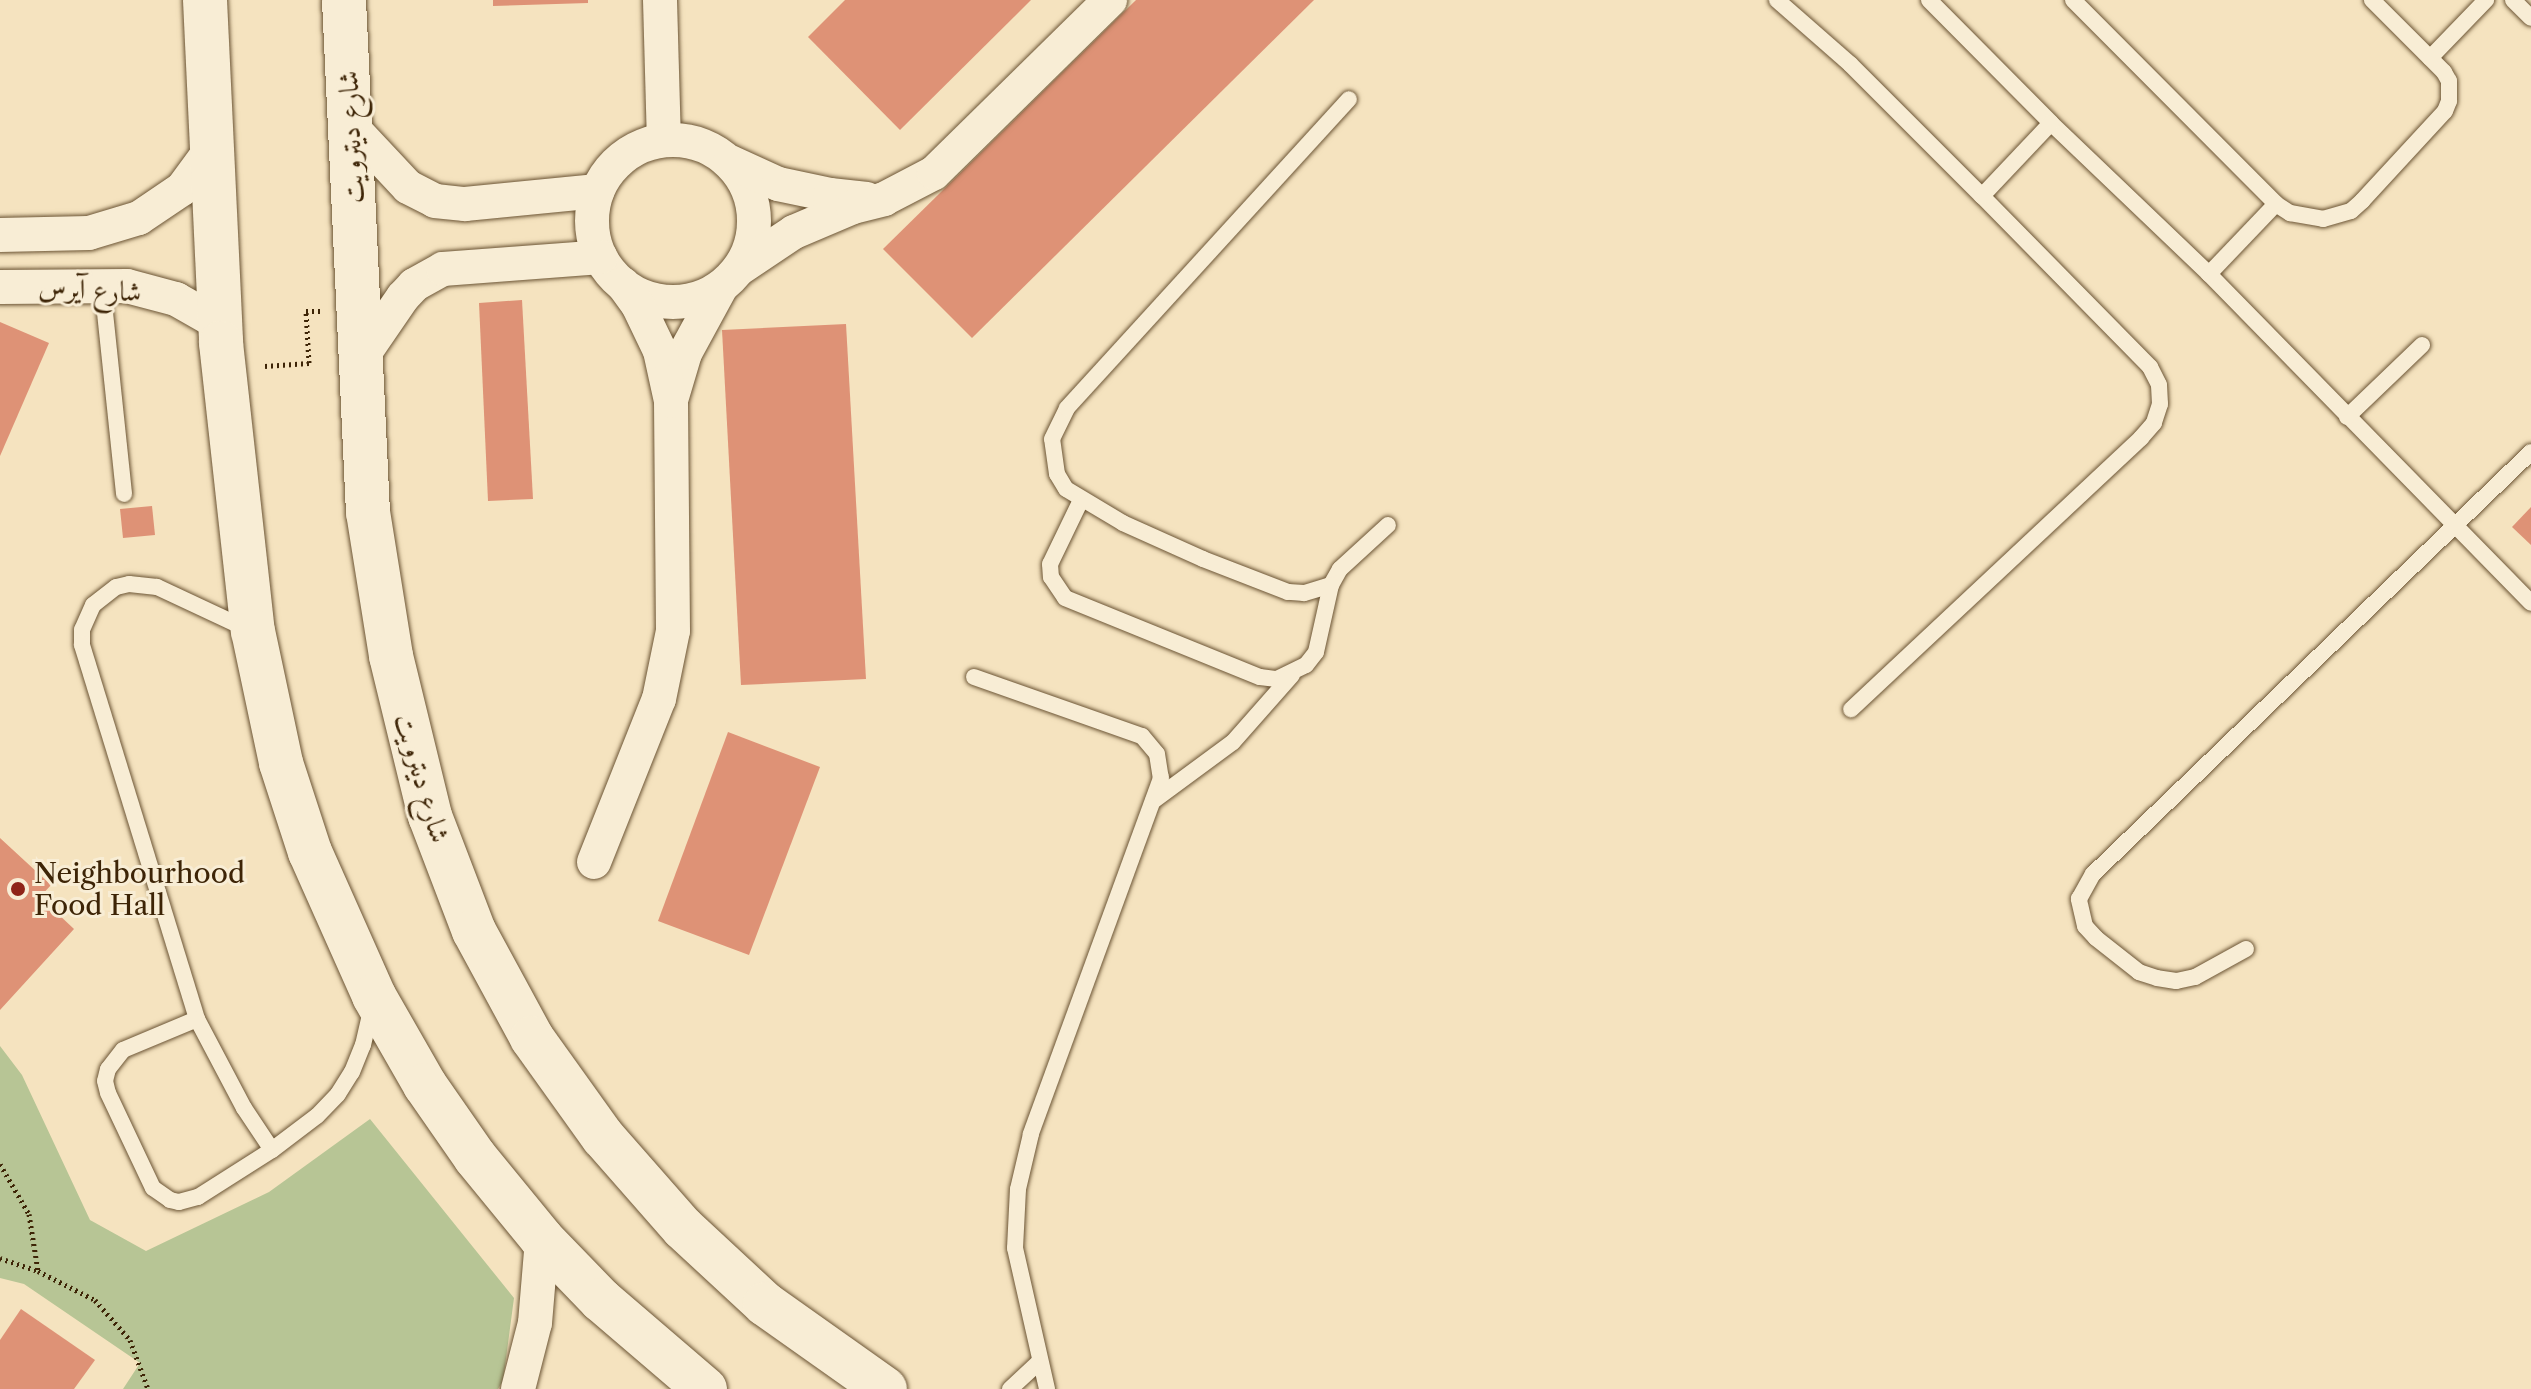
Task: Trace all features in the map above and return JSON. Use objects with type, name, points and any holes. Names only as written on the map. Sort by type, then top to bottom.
[{"type":"street","points":[[205,0],[221,334],[253,631],[281,763],[310,852],[374,996],[450,1121],[542,1239],[601,1300],[705,1389]]},
{"type":"street","name":"شارع ديترويت","points":[[344,0],[368,512],[391,656],[430,816],[474,931],[532,1038],[603,1137],[683,1228],[765,1304],[885,1389]]},
{"type":"street","points":[[660,0],[664,140]]},
{"type":"street","points":[[623,284],[661,301],[703,297],[794,232],[853,207],[884,199],[934,173],[1110,0]]},
{"type":"street","points":[[350,125],[408,187],[435,201],[465,204],[597,191]]},
{"type":"street","points":[[594,862],[659,699],[673,631],[671,401],[660,351],[638,305],[601,257],[592,225],[597,191],[623,157],[642,146],[664,140],[687,141],[710,149],[730,162],[804,191],[884,199]]},
{"type":"street","name":"شارع آيرس","points":[[0,235],[89,233],[139,218],[182,189],[213,147]]},
{"type":"street","points":[[671,401],[685,353],[751,247],[754,213],[744,181],[730,162]]},
{"type":"street","points":[[359,361],[403,297],[414,285],[443,269],[601,257]]},
{"type":"street","name":"شارع آيرس","points":[[0,287],[127,286],[176,299],[221,334]]},
{"type":"street","points":[[518,1389],[535,1323],[542,1239]]},
{"type":"lane","points":[[1777,0],[1850,64],[1982,196],[2150,367],[2159,385],[2160,404],[2154,423],[2141,438],[1851,709]]},
{"type":"lane","points":[[1929,0],[2051,123],[2209,274],[2531,603]]},
{"type":"lane","points":[[2073,0],[2276,204],[2290,213],[2323,219],[2351,211],[2362,201],[2445,111],[2449,101],[2449,81],[2372,0]]},
{"type":"lane","points":[[2430,58],[2486,0]]},
{"type":"lane","points":[[2513,0],[2531,18]]},
{"type":"lane","points":[[1331,585],[1304,593],[1272,587],[1190,553],[1081,500],[1066,489],[1057,474],[1052,448],[1057,422],[1349,99]]},
{"type":"lane","points":[[1982,196],[2051,123]]},
{"type":"lane","points":[[2209,274],[2276,204]]},
{"type":"lane","points":[[102,284],[124,494]]},
{"type":"lane","points":[[2347,417],[2422,345]]},
{"type":"lane","points":[[2246,949],[2195,977],[2176,981],[2157,978],[2139,972],[2096,938],[2085,926],[2079,899],[2093,874],[2531,452]]},
{"type":"lane","points":[[1081,500],[1050,564],[1051,577],[1065,598],[1260,677],[1277,679],[1292,675]]},
{"type":"lane","points":[[1153,801],[1233,742],[1292,675],[1306,665],[1316,652],[1331,585],[1353,554],[1388,525]]},
{"type":"lane","points":[[253,631],[144,583],[116,587],[103,594],[93,605],[82,630],[82,645],[197,1019],[244,1108],[272,1150]]},
{"type":"lane","points":[[974,677],[1142,736],[1157,754],[1161,778],[1031,1134],[1018,1189],[1015,1248],[1047,1389]]},
{"type":"lane","points":[[197,1019],[123,1050],[108,1069],[108,1093],[153,1188],[170,1200],[189,1201],[272,1150],[338,1094],[363,1045],[374,996]]},
{"type":"lane","points":[[1010,1389],[1040,1361]]},
{"type":"path","points":[[221,334],[241,343],[243,368],[309,363],[306,311],[357,311]]},
{"type":"path","points":[[0,1164],[29,1214],[38,1271]]},
{"type":"path","points":[[0,1258],[38,1271],[95,1300],[115,1318],[130,1340],[148,1389]]},
{"type":"green space","points":[[0,1046],[22,1075],[90,1220],[146,1251],[269,1192],[370,1119],[514,1298],[503,1381],[498,1389],[123,1389],[140,1363],[24,1284],[0,1278]]},
{"type":"building","points":[[493,0],[588,0],[588,3],[493,6]]},
{"type":"building","points":[[845,0],[1031,0],[900,130],[808,37]]},
{"type":"building","points":[[1136,0],[1314,0],[972,338],[883,249]]},
{"type":"building","points":[[522,300],[533,499],[488,501],[479,303]]},
{"type":"building","points":[[0,322],[49,343],[0,456]]},
{"type":"building","points":[[846,324],[866,679],[741,685],[722,330]]},
{"type":"building","points":[[152,506],[155,535],[123,538],[120,509]]},
{"type":"building","points":[[2531,507],[2531,545],[2512,527]]},
{"type":"building","points":[[728,732],[820,767],[749,955],[658,921]]},
{"type":"building","points":[[0,838],[51,885],[40,897],[74,929],[0,1010]]},
{"type":"building","points":[[21,1309],[95,1360],[74,1389],[0,1389],[0,1340]]},
{"type":"place","name":"Neighbourhood Food Hall","points":[[18,889]]}]
